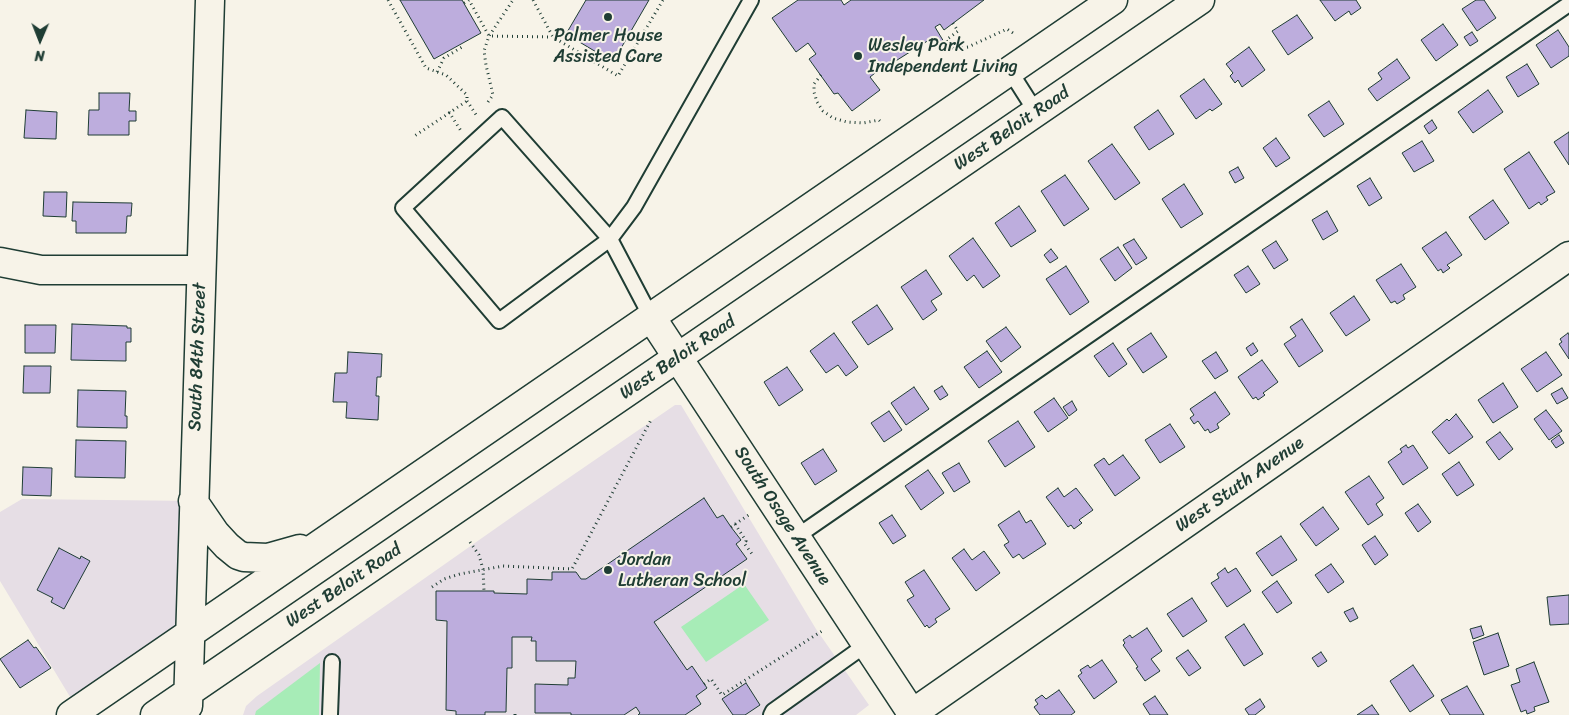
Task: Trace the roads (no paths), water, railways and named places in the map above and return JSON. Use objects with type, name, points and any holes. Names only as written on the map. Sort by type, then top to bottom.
[{"type":"main road","name":"South 84th Street","points":[[188,704],[210,0]]},
{"type":"main road","name":"West Beloit Road","points":[[155,715],[188,704],[678,358],[1200,0]]},
{"type":"main road","points":[[71,715],[1010,71],[1099,4]]},
{"type":"main road","name":"West Stuth Avenue","points":[[911,714],[1569,256]]},
{"type":"main road","points":[[0,262],[41,270],[201,270]]},
{"type":"main road","name":"South Osage Avenue","points":[[651,317],[867,644],[911,714]]},
{"type":"main road","points":[[193,501],[215,533],[227,546],[238,555],[244,557],[268,558],[283,555],[327,538]]},
{"type":"lane","points":[[651,317],[610,239],[502,117],[403,208],[499,321],[610,239],[634,207],[751,0]]},
{"type":"lane","points":[[796,537],[1569,4]]},
{"type":"lane","points":[[1010,71],[1036,112]]},
{"type":"lane","points":[[771,715],[773,711],[867,644]]},
{"type":"lane","points":[[330,715],[332,662]]},
{"type":"place","name":"Palmer House Assisted Care","points":[[608,17]]},
{"type":"place","name":"Wesley Park Independent Living","points":[[858,56]]},
{"type":"place","name":"Jordan Lutheran School","points":[[608,570]]}]
